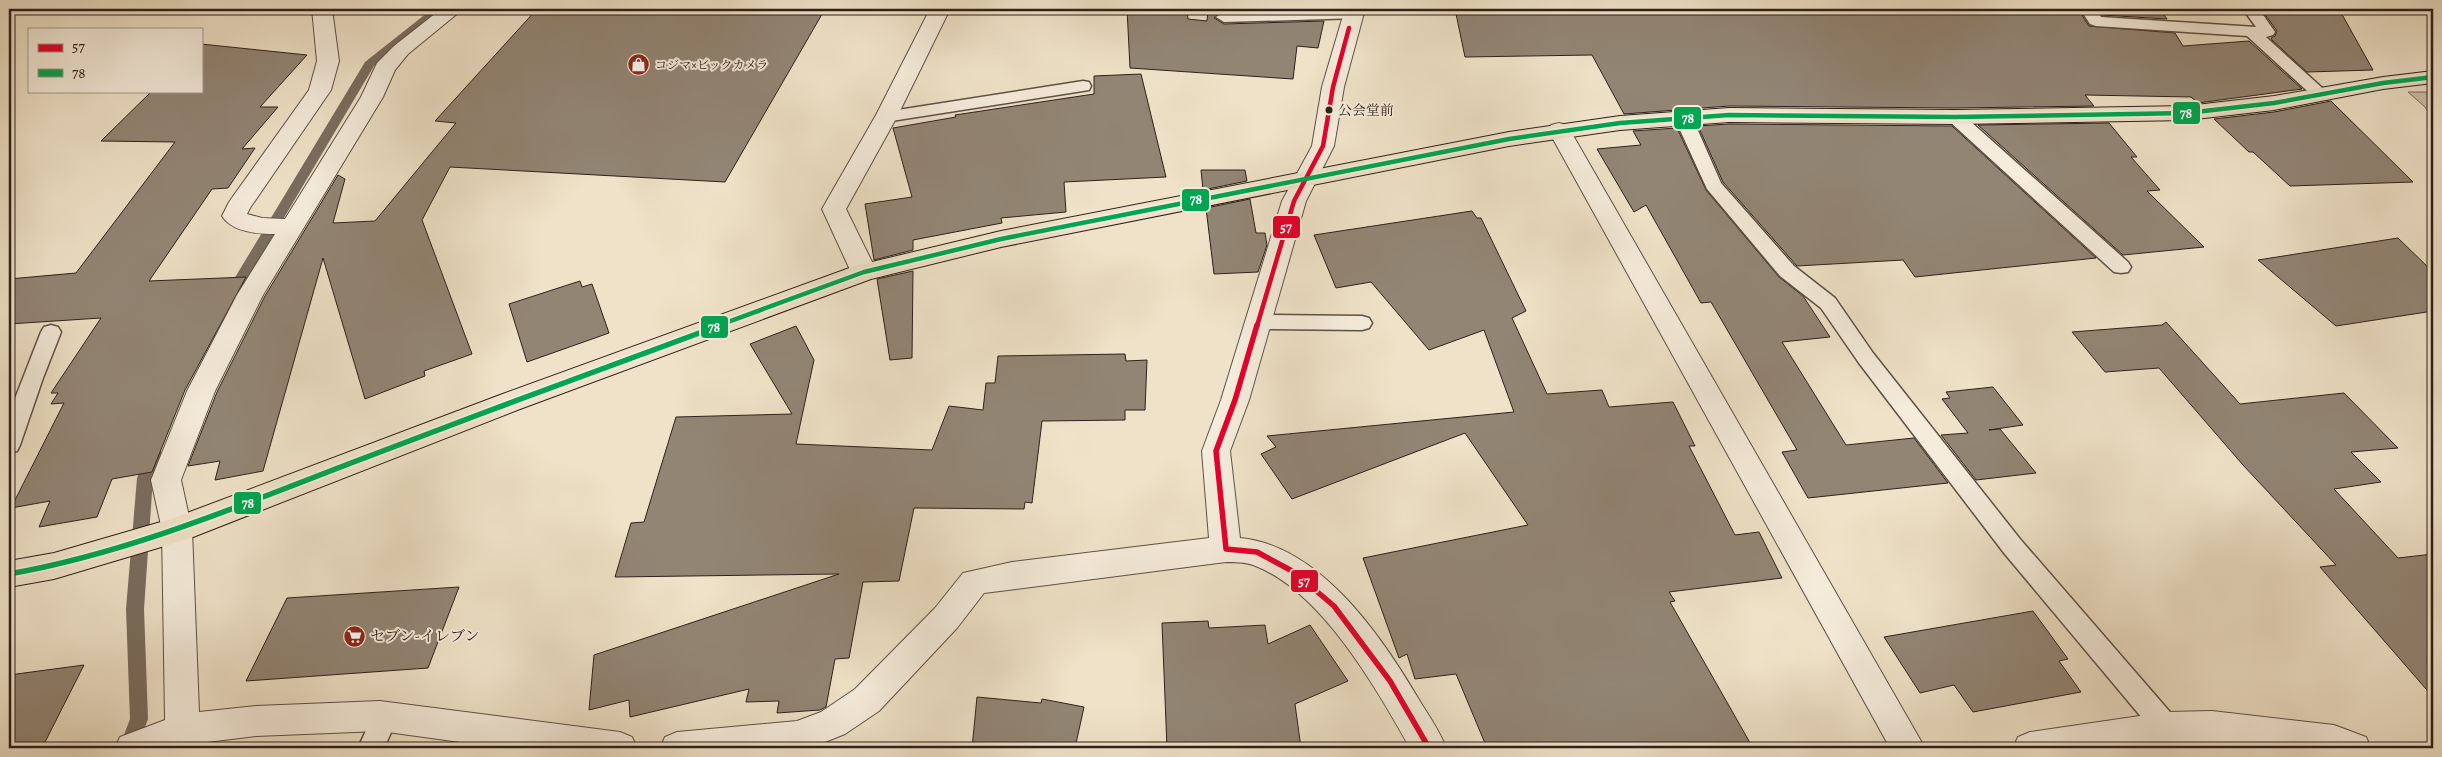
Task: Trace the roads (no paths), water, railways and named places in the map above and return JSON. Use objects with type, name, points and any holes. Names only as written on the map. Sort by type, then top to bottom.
[{"type":"main road","points":[[9,574],[54,566],[177,530],[510,402],[864,272],[1001,239],[1308,177],[1559,130],[1683,117],[2187,113],[2274,103],[2366,85],[2433,77]]},
{"type":"street","points":[[292,227],[240,221],[234,216],[273,155],[320,90],[328,61],[322,9]]},
{"type":"street","points":[[182,729],[177,530],[166,480],[201,391],[250,295],[372,97],[385,68],[401,50],[453,9]]},
{"type":"street","points":[[864,272],[834,209],[885,117],[940,9]]},
{"type":"street","points":[[1226,549],[1216,451],[1235,400],[1294,201],[1323,146],[1333,87],[1354,12]]},
{"type":"street","points":[[1559,130],[1908,748]]},
{"type":"street","points":[[677,748],[798,737],[833,723],[868,700],[946,618],[974,582],[1012,575],[1226,549],[1257,552],[1294,572],[1334,606],[1390,681],[1430,748]]},
{"type":"street","points":[[132,748],[182,729],[256,721],[385,717],[620,748]]},
{"type":"street","points":[[2030,748],[2166,728],[2212,727],[2334,741],[2354,748]]},
{"type":"lane","points":[[2088,9],[2096,22],[2267,32],[2251,9]]},
{"type":"lane","points":[[1224,17],[1354,12]]},
{"type":"lane","points":[[2251,32],[2322,95]]},
{"type":"lane","points":[[885,117],[1083,86]]},
{"type":"lane","points":[[1954,116],[2121,267]]},
{"type":"lane","points":[[1683,117],[1713,185],[1787,271],[1828,303],[1866,358],[2012,546],[2166,728]]},
{"type":"lane","points":[[1259,322],[1362,323]]},
{"type":"lane","points":[[9,445],[32,378],[51,332]]},
{"type":"lane","points":[[371,748],[385,717]]},
{"type":"waterway","points":[[232,294],[369,64],[438,9]]},
{"type":"waterway","points":[[128,748],[139,719],[135,609],[145,478],[154,454]]},
{"type":"place","name":"コジマ×ビックカメラ","points":[[639,65]]},
{"type":"place","name":"公会堂前","points":[[1329,110]]},
{"type":"place","name":"セブン-イレブン","points":[[354,636]]}]
